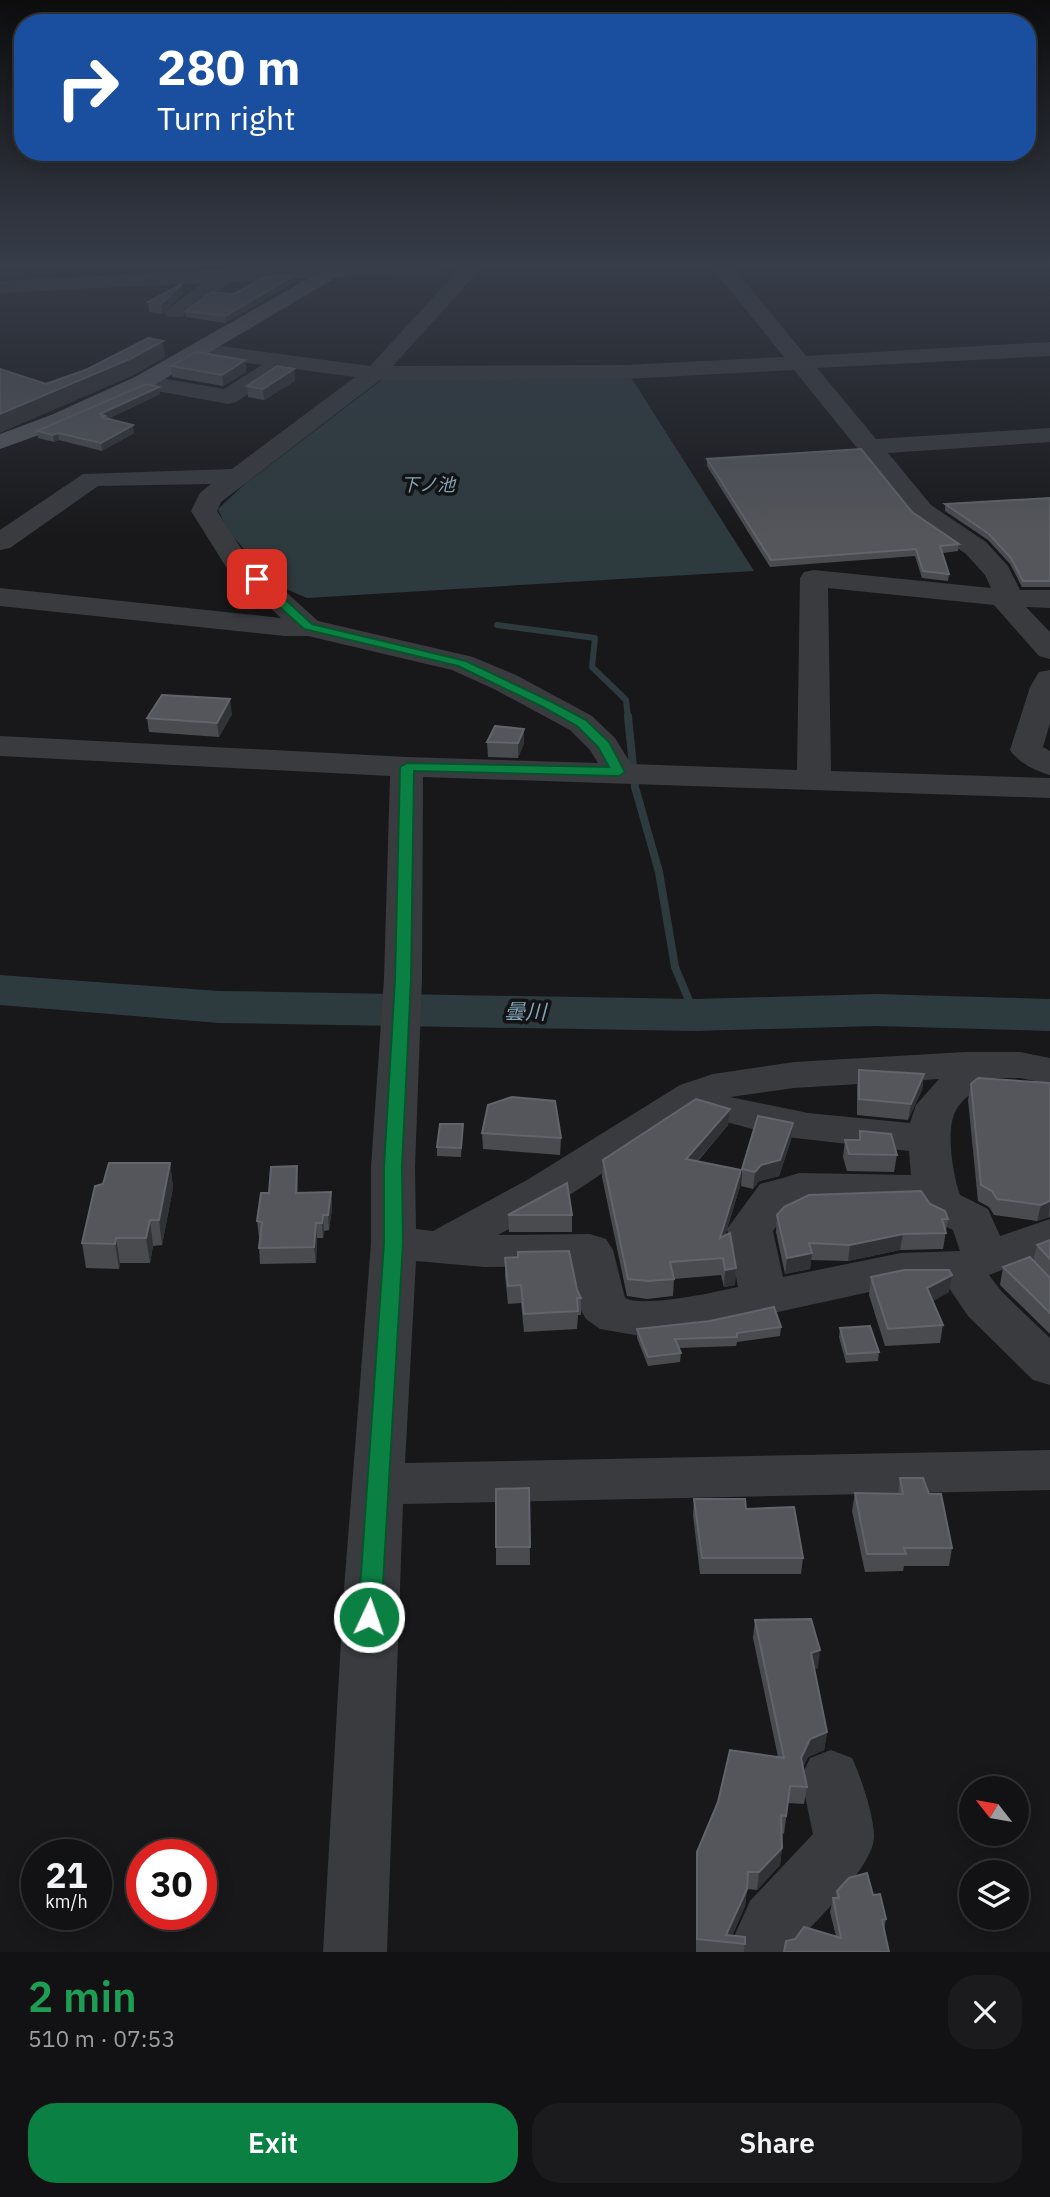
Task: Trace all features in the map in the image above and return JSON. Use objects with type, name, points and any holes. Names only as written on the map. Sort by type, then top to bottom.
[{"type":"main road","points":[[0,442],[58,420],[143,382],[189,356]]},
{"type":"street","points":[[241,356],[375,373],[625,372],[914,356]]},
{"type":"street","points":[[308,627],[236,561],[204,511],[209,498],[375,373],[390,356]]},
{"type":"street","points":[[796,356],[922,510],[976,548],[999,572],[1010,598]]},
{"type":"street","points":[[143,382],[228,397],[281,362]]},
{"type":"street","points":[[871,447],[1050,435]]},
{"type":"street","points":[[7,531],[92,479],[237,476]]},
{"type":"street","points":[[814,780],[814,578],[1010,598],[1050,599]]},
{"type":"street","points":[[0,597],[284,627],[308,627],[462,663],[505,682],[581,723],[604,745],[619,772]]},
{"type":"street","points":[[1010,598],[1006,602],[1050,650]]},
{"type":"street","points":[[1050,679],[1045,687],[1026,751],[1050,765]]},
{"type":"street","points":[[0,746],[407,767],[1050,788]]},
{"type":"street","points":[[355,1952],[378,1483],[417,1245],[393,1167],[403,979],[407,767]]},
{"type":"street","points":[[417,1245],[543,1191],[690,1097],[728,1083],[794,1075],[965,1065],[1020,1065],[1050,1071]]},
{"type":"street","points":[[965,1065],[965,1079],[935,1107],[929,1139],[936,1188],[944,1205],[956,1215],[972,1248],[985,1304],[1050,1367]]},
{"type":"street","points":[[690,1097],[761,1120],[801,1128],[929,1139]]},
{"type":"street","points":[[764,1299],[750,1229],[776,1195],[799,1188],[885,1191],[936,1188]]},
{"type":"street","points":[[417,1245],[484,1251],[590,1250],[603,1307],[617,1317],[641,1319],[764,1299],[901,1269],[972,1248],[1050,1230]]},
{"type":"street","points":[[972,1248],[1050,1236]]},
{"type":"street","points":[[378,1483],[1050,1470]]},
{"type":"street","points":[[759,1952],[772,1923],[833,1857],[844,1838],[831,1777]]},
{"type":"water","name":"下ノ池","points":[[383,379],[632,379],[754,571],[307,598],[272,583],[227,529],[218,509],[246,483]]},
{"type":"building","points":[[113,356],[135,356],[0,414],[0,369],[46,384],[88,369]]},
{"type":"building","points":[[189,356],[221,356],[245,360],[222,375],[171,366]]},
{"type":"building","points":[[277,366],[294,369],[263,389],[247,386]]},
{"type":"building","points":[[146,384],[159,387],[100,414],[105,416],[101,417],[133,425],[101,443],[37,431]]},
{"type":"building","points":[[861,449],[912,512],[959,544],[940,546],[949,574],[923,571],[916,549],[771,560],[707,459]]},
{"type":"building","points":[[1050,498],[1050,581],[1023,581],[1011,558],[989,534],[945,504]]},
{"type":"building","points":[[162,695],[230,699],[217,723],[147,718]]},
{"type":"building","points":[[495,726],[524,729],[518,743],[487,742]]},
{"type":"building","points":[[859,1070],[924,1074],[911,1104],[859,1099]]},
{"type":"building","points":[[978,1078],[1050,1083],[1050,1201],[1041,1205],[997,1199],[992,1191],[981,1185],[971,1084]]},
{"type":"building","points":[[512,1097],[555,1101],[561,1138],[482,1133],[488,1105]]},
{"type":"building","points":[[696,1099],[730,1109],[686,1159],[741,1170],[720,1238],[730,1233],[736,1268],[725,1270],[723,1258],[670,1262],[674,1279],[628,1279],[603,1160]]},
{"type":"building","points":[[758,1116],[793,1123],[780,1160],[761,1165],[755,1172],[742,1169]]},
{"type":"building","points":[[440,1124],[463,1124],[461,1148],[437,1147]]},
{"type":"building","points":[[860,1131],[891,1134],[897,1155],[849,1154],[845,1140],[860,1140]]},
{"type":"building","points":[[109,1163],[170,1163],[159,1220],[150,1220],[146,1238],[116,1238],[115,1244],[82,1243],[95,1186],[103,1184]]},
{"type":"building","points":[[297,1166],[296,1193],[331,1192],[328,1215],[323,1215],[322,1223],[316,1223],[314,1247],[259,1248],[262,1222],[257,1221],[261,1193],[269,1193],[271,1167]]},
{"type":"building","points":[[567,1183],[572,1215],[508,1215],[560,1187]]},
{"type":"building","points":[[921,1191],[930,1204],[945,1211],[948,1219],[942,1219],[946,1233],[903,1234],[850,1245],[809,1243],[812,1253],[787,1258],[777,1215],[784,1207],[809,1195]]},
{"type":"building","points":[[1050,1240],[1050,1259],[1037,1245]]},
{"type":"building","points":[[569,1251],[581,1298],[577,1298],[578,1311],[524,1314],[521,1285],[508,1286],[505,1258],[518,1257],[518,1252]]},
{"type":"building","points":[[1030,1257],[1050,1278],[1050,1313],[1003,1267]]},
{"type":"building","points":[[904,1270],[949,1270],[952,1275],[927,1288],[943,1325],[888,1329],[871,1277]]},
{"type":"building","points":[[774,1307],[781,1327],[737,1333],[737,1337],[675,1339],[681,1353],[648,1357],[637,1329],[710,1321]]},
{"type":"building","points":[[870,1326],[879,1352],[847,1354],[840,1328]]},
{"type":"building","points":[[900,1478],[923,1478],[929,1494],[941,1494],[952,1548],[904,1548],[906,1554],[867,1554],[855,1493],[903,1494]]},
{"type":"building","points":[[529,1488],[530,1547],[496,1547],[496,1489]]},
{"type":"building","points":[[694,1499],[745,1499],[746,1509],[794,1507],[803,1558],[702,1558]]},
{"type":"building","points":[[811,1619],[820,1650],[811,1653],[827,1732],[810,1739],[801,1758],[807,1787],[790,1786],[786,1816],[781,1815],[782,1848],[759,1872],[748,1872],[747,1889],[726,1935],[745,1937],[745,1944],[697,1939],[697,1852],[718,1802],[730,1750],[784,1758],[755,1620]]},
{"type":"building","points":[[867,1873],[873,1895],[880,1894],[889,1952],[784,1952],[786,1941],[795,1939],[804,1927],[841,1938],[833,1898],[839,1898],[837,1891],[849,1878]]},
{"type":"waterway","points":[[497,625],[595,638],[592,667],[626,700],[628,718]]},
{"type":"waterway","points":[[628,716],[635,787],[659,872],[675,967],[695,1015]]},
{"type":"waterway","name":"曇川","points":[[0,990],[219,1007],[695,1015],[876,1010],[1050,1015]]},
{"type":"route","points":[[257,579],[308,627],[462,663],[547,704],[581,723],[604,745],[619,772],[407,767],[403,979],[393,1167],[394,1243],[369,1617]]}]
